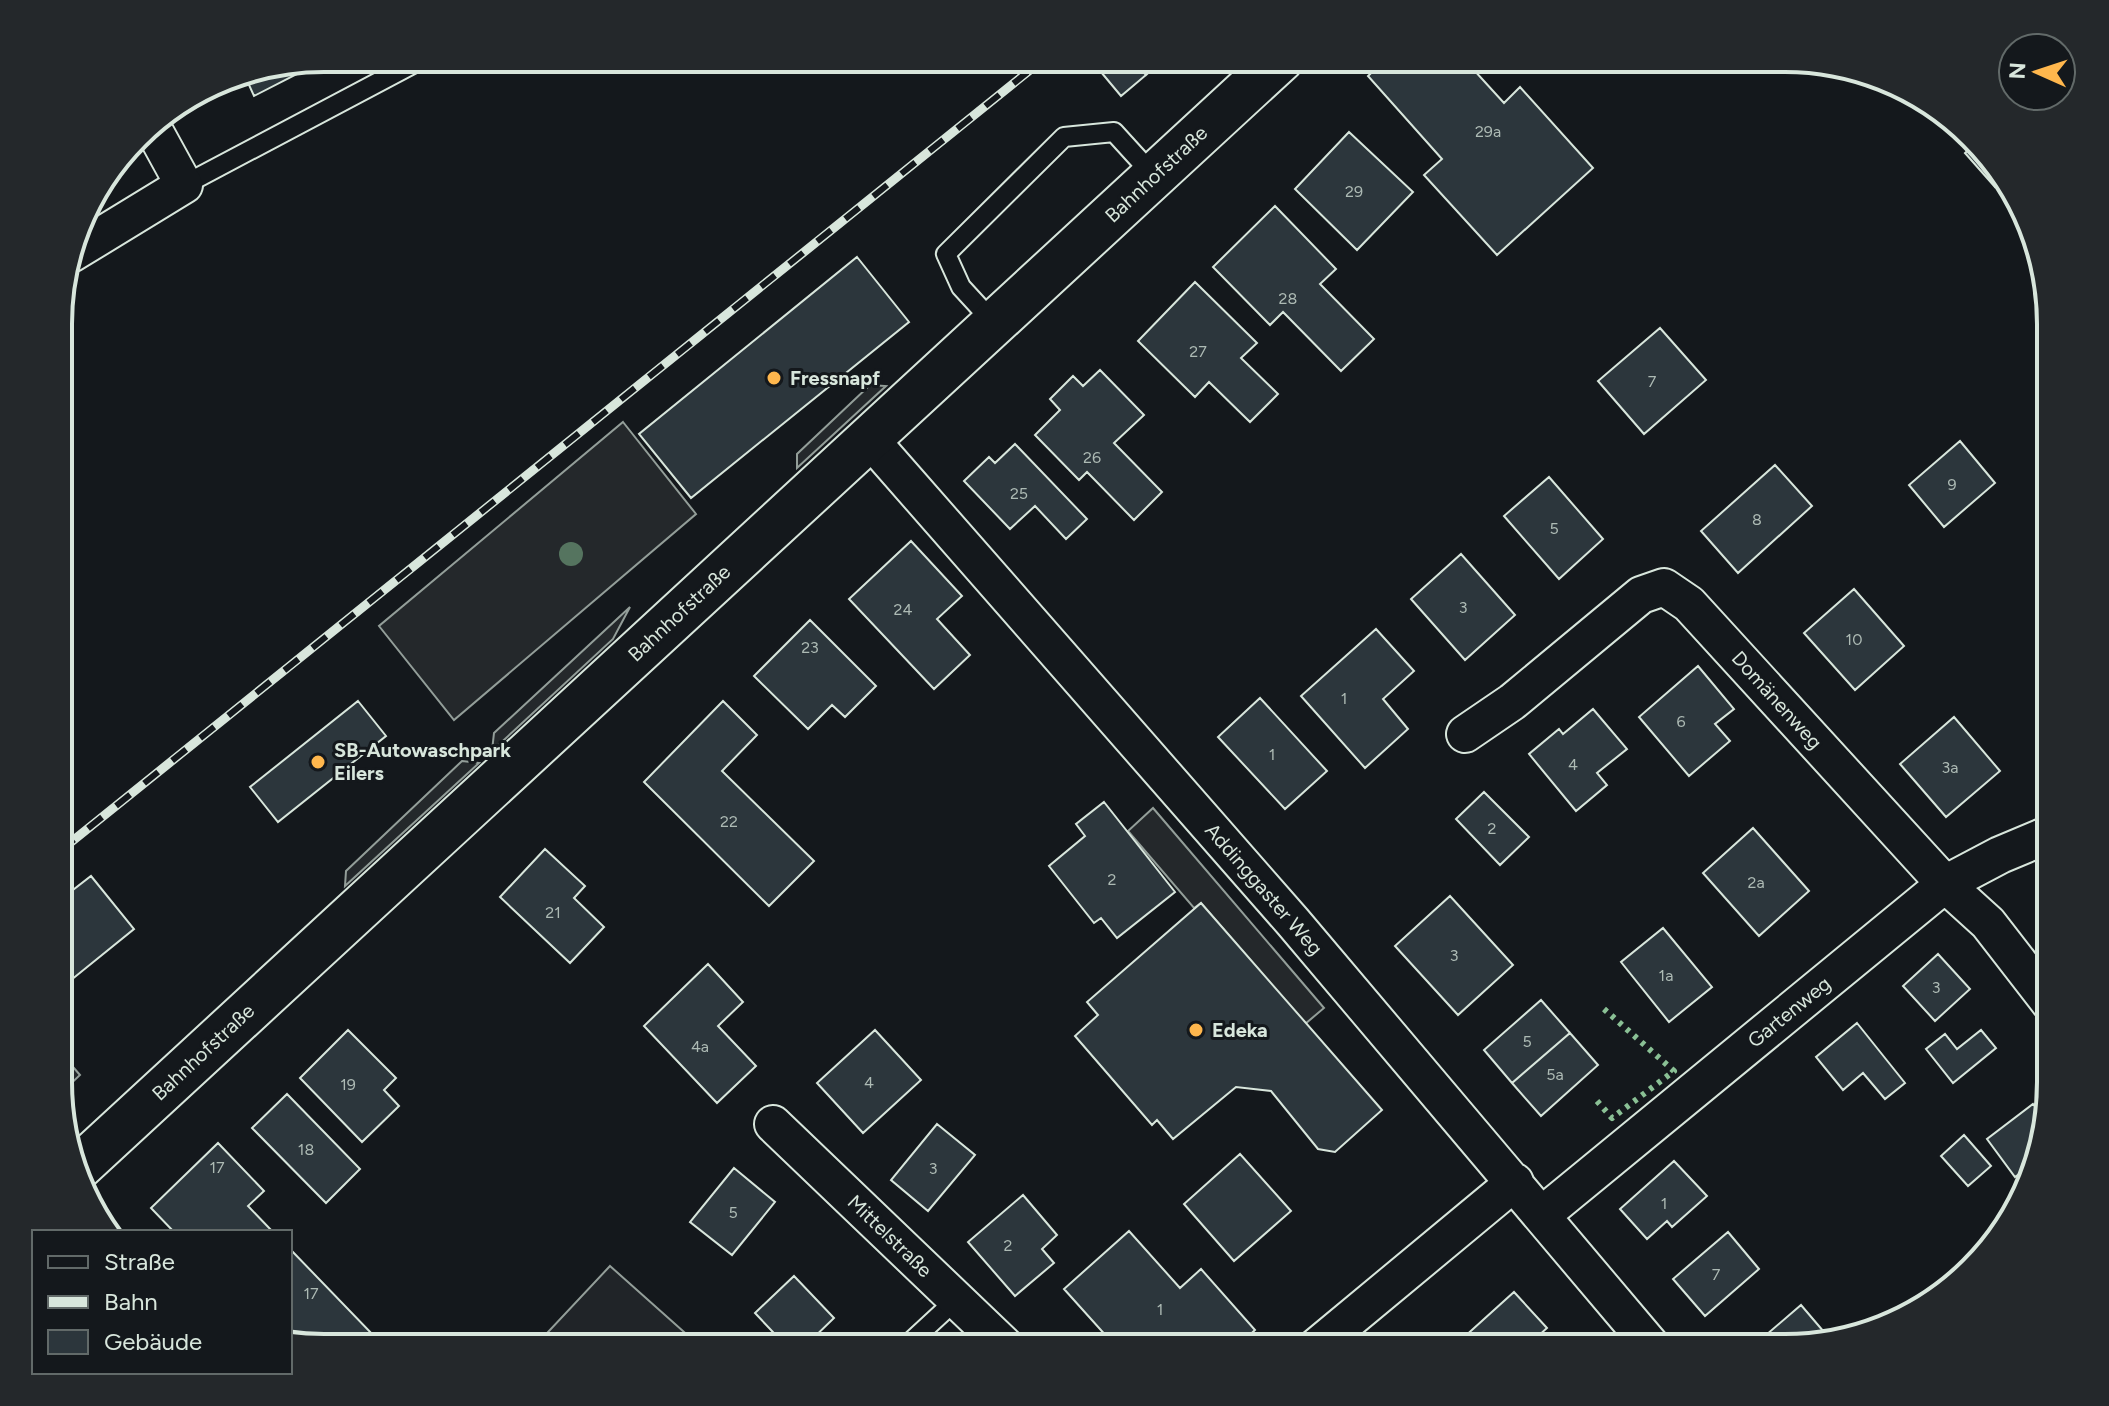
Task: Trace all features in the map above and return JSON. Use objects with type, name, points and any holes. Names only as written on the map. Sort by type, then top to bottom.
[{"type":"main road","name":"Bahnhofstraße","points":[[85,1162],[1267,72]]},
{"type":"street","points":[[84,246],[184,185],[157,136]]},
{"type":"street","name":"Addinggaster Weg","points":[[868,437],[1261,886],[1641,1333]]},
{"type":"street","name":"Domänenweg","points":[[1465,734],[1512,702],[1641,595],[1664,587],[1689,604],[1945,884],[1988,923],[2036,985]]},
{"type":"street","name":"Gartenweg","points":[[1542,1215],[1945,884],[2036,840]]},
{"type":"street","name":"Mittelstraße","points":[[773,1124],[992,1334]]},
{"type":"street","points":[[1333,1333],[1515,1182]]},
{"type":"lane","points":[[184,185],[398,72]]},
{"type":"lane","points":[[994,323],[961,287],[946,254],[1064,137],[1114,132],[1154,176]]},
{"type":"lane","points":[[920,1334],[957,1299]]},
{"type":"shaded area","points":[[870,385],[886,386],[797,468],[797,454]]},
{"type":"shaded area","points":[[623,422],[696,514],[454,720],[379,626]]},
{"type":"shaded area","points":[[630,607],[613,639],[492,751],[494,733]]},
{"type":"shaded area","points":[[462,761],[479,763],[345,886],[346,871]]},
{"type":"shaded area","points":[[1153,808],[1324,1008],[1305,1024],[1201,903],[1194,908],[1128,831]]},
{"type":"shaded area","points":[[72,1066],[80,1075],[72,1083]]},
{"type":"shaded area","points":[[610,1266],[686,1334],[546,1334]]},
{"type":"building","points":[[1101,72],[1143,72],[1146,75],[1121,96]]},
{"type":"building","points":[[1372,72],[1476,72],[1504,103],[1520,87],[1593,168],[1497,255],[1424,175],[1442,159],[1368,76]]},
{"type":"building","points":[[298,74],[254,96],[248,84]]},
{"type":"building","points":[[1349,132],[1413,192],[1357,250],[1295,189]]},
{"type":"building","points":[[1967,151],[1974,158],[1996,186],[1995,187],[1965,153]]},
{"type":"building","points":[[1275,206],[1336,269],[1320,284],[1374,339],[1341,371],[1283,312],[1270,325],[1213,267]]},
{"type":"building","name":"Fressnapf","points":[[857,257],[909,322],[691,498],[639,434]]},
{"type":"building","points":[[1195,282],[1257,343],[1241,358],[1278,394],[1250,422],[1209,382],[1195,397],[1138,341]]},
{"type":"building","points":[[1660,328],[1706,380],[1644,434],[1598,381]]},
{"type":"building","points":[[1100,370],[1144,415],[1114,443],[1162,492],[1134,520],[1087,472],[1079,480],[1035,435],[1060,410],[1050,399],[1073,376],[1083,386]]},
{"type":"building","points":[[1960,441],[1995,483],[1944,527],[1909,485]]},
{"type":"building","points":[[1015,444],[1087,519],[1066,539],[1035,506],[1010,529],[964,481],[989,457],[995,463]]},
{"type":"building","points":[[1775,465],[1812,506],[1738,573],[1701,531]]},
{"type":"building","points":[[1549,477],[1603,539],[1559,579],[1504,516]]},
{"type":"building","points":[[911,541],[962,596],[937,619],[970,655],[934,689],[849,599]]},
{"type":"building","points":[[1461,554],[1515,615],[1465,660],[1411,599]]},
{"type":"building","points":[[1854,589],[1904,646],[1855,690],[1804,633]]},
{"type":"building","points":[[810,620],[876,686],[845,717],[832,705],[808,729],[754,676]]},
{"type":"building","points":[[1376,629],[1414,671],[1383,699],[1408,729],[1365,768],[1301,696]]},
{"type":"building","points":[[1698,666],[1734,709],[1715,724],[1730,741],[1689,776],[1639,717]]},
{"type":"building","points":[[1260,698],[1327,771],[1285,809],[1218,737]]},
{"type":"building","name":"SB-Autowaschpark Eilers","points":[[358,701],[386,736],[278,822],[250,787]]},
{"type":"building","points":[[723,701],[757,735],[722,771],[814,861],[769,906],[644,782]]},
{"type":"building","points":[[1593,709],[1627,749],[1597,773],[1607,785],[1576,811],[1529,754],[1559,729],[1563,734]]},
{"type":"building","points":[[1954,717],[2000,771],[1946,817],[1900,764]]},
{"type":"building","points":[[1484,792],[1529,837],[1500,865],[1456,819]]},
{"type":"building","points":[[1104,802],[1175,892],[1117,938],[1101,918],[1094,923],[1049,866],[1085,836],[1076,824]]},
{"type":"building","points":[[1753,828],[1809,891],[1759,936],[1703,873]]},
{"type":"building","points":[[545,849],[585,886],[574,898],[604,927],[570,963],[500,897]]},
{"type":"building","points":[[91,876],[134,929],[72,979],[72,891]]},
{"type":"building","points":[[1450,896],[1513,965],[1458,1015],[1395,946]]},
{"type":"building","name":"Edeka","points":[[1201,903],[1382,1110],[1335,1152],[1318,1149],[1271,1091],[1236,1087],[1173,1139],[1157,1120],[1152,1125],[1075,1036],[1098,1015],[1087,1002]]},
{"type":"building","points":[[1663,928],[1712,987],[1669,1022],[1621,962]]},
{"type":"building","points":[[1938,954],[1970,989],[1935,1021],[1903,986]]},
{"type":"building","points":[[708,964],[743,1002],[718,1026],[756,1066],[717,1103],[644,1026]]},
{"type":"building","points":[[1541,1000],[1570,1033],[1512,1083],[1484,1050]]},
{"type":"building","points":[[1857,1023],[1905,1083],[1885,1099],[1863,1073],[1843,1090],[1816,1057]]},
{"type":"building","points":[[348,1030],[396,1078],[384,1090],[399,1106],[362,1142],[300,1078]]},
{"type":"building","points":[[875,1030],[921,1080],[863,1133],[817,1083]]},
{"type":"building","points":[[1981,1030],[1996,1048],[1953,1083],[1926,1049],[1945,1034],[1957,1049]]},
{"type":"building","points":[[1570,1033],[1598,1065],[1541,1116],[1512,1083]]},
{"type":"building","points":[[287,1094],[360,1169],[326,1203],[252,1128]]},
{"type":"building","points":[[2033,1104],[2035,1107],[2024,1163],[2015,1177],[1987,1139]]},
{"type":"building","points":[[937,1124],[975,1155],[928,1211],[891,1180]]},
{"type":"building","points":[[1964,1135],[1991,1166],[1968,1186],[1941,1156]]},
{"type":"building","points":[[218,1143],[264,1191],[248,1206],[271,1230],[172,1230],[151,1208]]},
{"type":"building","points":[[1240,1154],[1291,1211],[1234,1261],[1184,1204]]},
{"type":"building","points":[[1674,1161],[1707,1196],[1672,1227],[1667,1221],[1647,1239],[1620,1209]]},
{"type":"building","points":[[734,1168],[775,1202],[732,1255],[690,1222]]},
{"type":"building","points":[[1023,1195],[1057,1235],[1042,1249],[1054,1263],[1015,1296],[968,1242]]},
{"type":"building","points":[[1129,1231],[1180,1288],[1201,1269],[1255,1330],[1251,1333],[1104,1333],[1064,1289]]},
{"type":"building","points":[[1728,1232],[1759,1269],[1705,1316],[1673,1279]]},
{"type":"building","points":[[292,1251],[372,1334],[292,1332]]},
{"type":"building","points":[[794,1276],[834,1318],[818,1334],[775,1334],[755,1313]]},
{"type":"building","points":[[1514,1292],[1547,1328],[1541,1333],[1468,1333]]},
{"type":"building","points":[[1801,1305],[1823,1330],[1801,1333],[1768,1333]]},
{"type":"railway","points":[[72,841],[1028,72]]},
{"type":"hedge","points":[[1597,1101],[1612,1118],[1674,1071],[1604,1009]]},
{"type":"place","name":"Fressnapf","points":[[774,378]]},
{"type":"place","name":"SB-Autowaschpark Eilers","points":[[318,762]]},
{"type":"place","name":"Edeka","points":[[1196,1030]]}]
